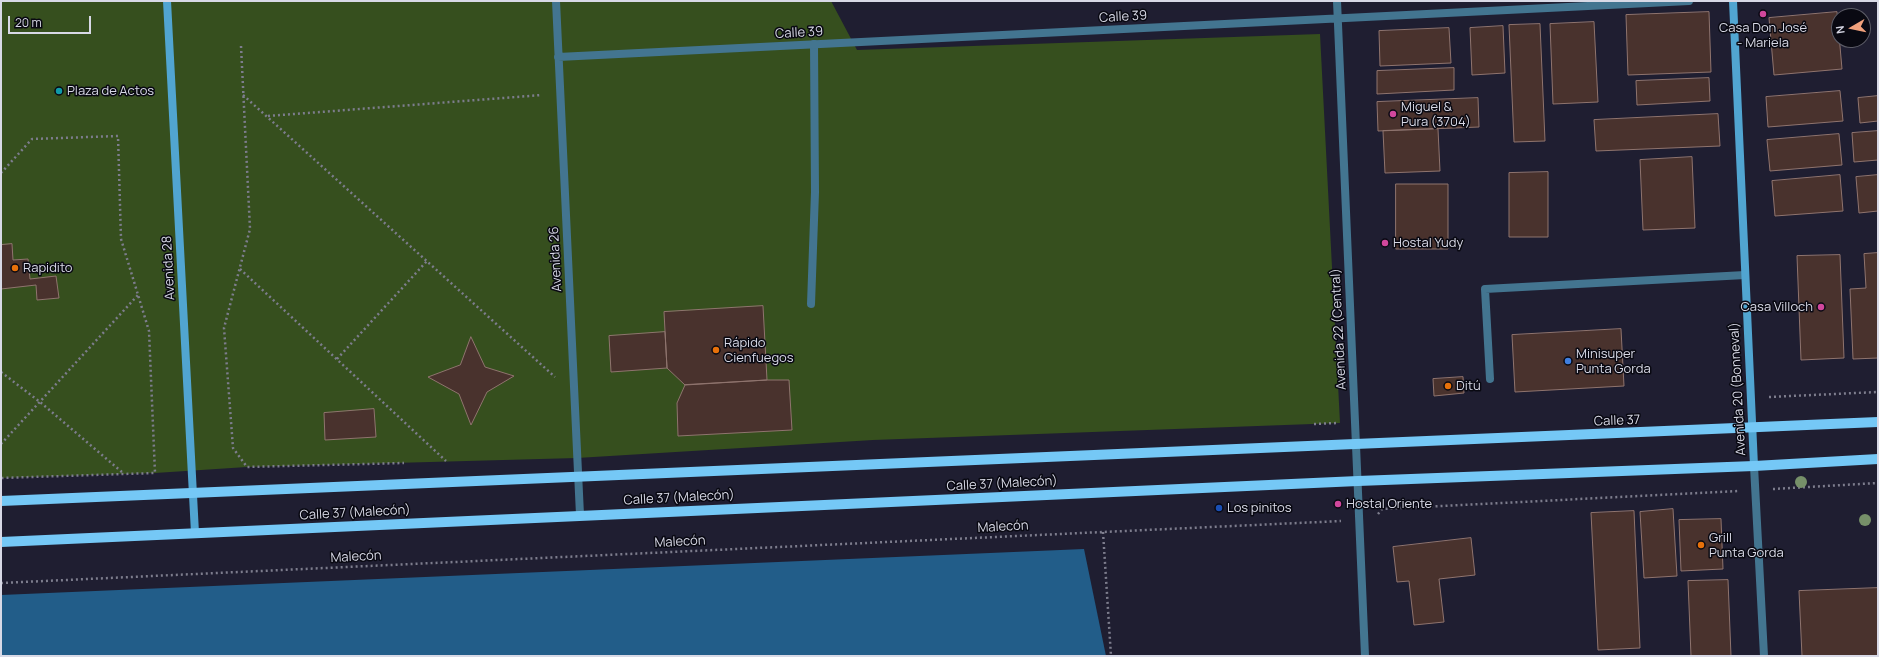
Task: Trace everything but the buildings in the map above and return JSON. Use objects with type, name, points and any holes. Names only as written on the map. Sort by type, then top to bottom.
[{"type":"main road","name":"Avenida 28","points":[[167,1],[195,533]]},
{"type":"main road","name":"Avenida 20 (Bonneval)","points":[[1733,1],[1754,466]]},
{"type":"main road","name":"Calle 37","points":[[1356,444],[1878,422]]},
{"type":"main road","name":"Calle 37 (Malecón)","points":[[1,501],[1356,444]]},
{"type":"main road","points":[[1358,481],[1754,466],[1878,459]]},
{"type":"main road","name":"Calle 37 (Malecón)","points":[[1,542],[1358,481]]},
{"type":"street","name":"Avenida 26","points":[[556,1],[580,515]]},
{"type":"street","name":"Avenida 22 (Central)","points":[[1337,1],[1365,656]]},
{"type":"street","name":"Calle 39","points":[[558,57],[1689,1]]},
{"type":"street","points":[[811,304],[815,192],[814,44]]},
{"type":"street","points":[[1490,378],[1485,289],[1745,275]]},
{"type":"street","name":"Avenida 20 (Bonneval)","points":[[1754,466],[1764,656]]},
{"type":"path","points":[[241,46],[250,229],[224,328],[233,448],[246,467],[406,462]]},
{"type":"path","points":[[267,116],[560,94]]},
{"type":"path","points":[[243,95],[575,395]]},
{"type":"path","points":[[1,173],[32,139],[118,136],[121,239],[149,331],[155,472],[1,478]]},
{"type":"path","points":[[337,359],[427,261]]},
{"type":"path","points":[[240,269],[446,461]]},
{"type":"path","points":[[1,444],[138,295]]},
{"type":"path","points":[[1,372],[40,402],[123,474]]},
{"type":"path","points":[[1308,424],[1340,423]]},
{"type":"path","points":[[438,462],[454,461]]},
{"type":"path","points":[[1756,490],[1878,482]]},
{"type":"path","name":"Malecón","points":[[1,583],[1102,532],[1374,521],[1382,509],[1756,490]]},
{"type":"path","points":[[1102,532],[1111,656]]},
{"type":"green space","points":[[1,1],[831,1],[857,50],[1320,34],[1340,423],[873,440],[577,458],[247,467],[155,473],[1,478]]},
{"type":"water","points":[[1084,549],[1106,656],[1,656],[1,595]]},
{"type":"place","name":"Casa Don José - Mariela","points":[[1763,14]]},
{"type":"place","name":"Plaza de Actos","points":[[59,91]]},
{"type":"place","name":"Miguel & Pura (3704)","points":[[1393,114]]},
{"type":"place","name":"Hostal Yudy","points":[[1385,243]]},
{"type":"place","name":"Rapidito","points":[[15,268]]},
{"type":"place","name":"Casa Villoch","points":[[1821,307]]},
{"type":"place","name":"Rápido Cienfuegos","points":[[716,350]]},
{"type":"place","name":"Minisuper Punta Gorda","points":[[1568,361]]},
{"type":"place","name":"Ditú","points":[[1448,386]]},
{"type":"place","name":"Hostal Oriente","points":[[1338,504]]},
{"type":"place","name":"Los pinitos","points":[[1219,508]]},
{"type":"place","name":"Grill Punta Gorda","points":[[1701,545]]}]
